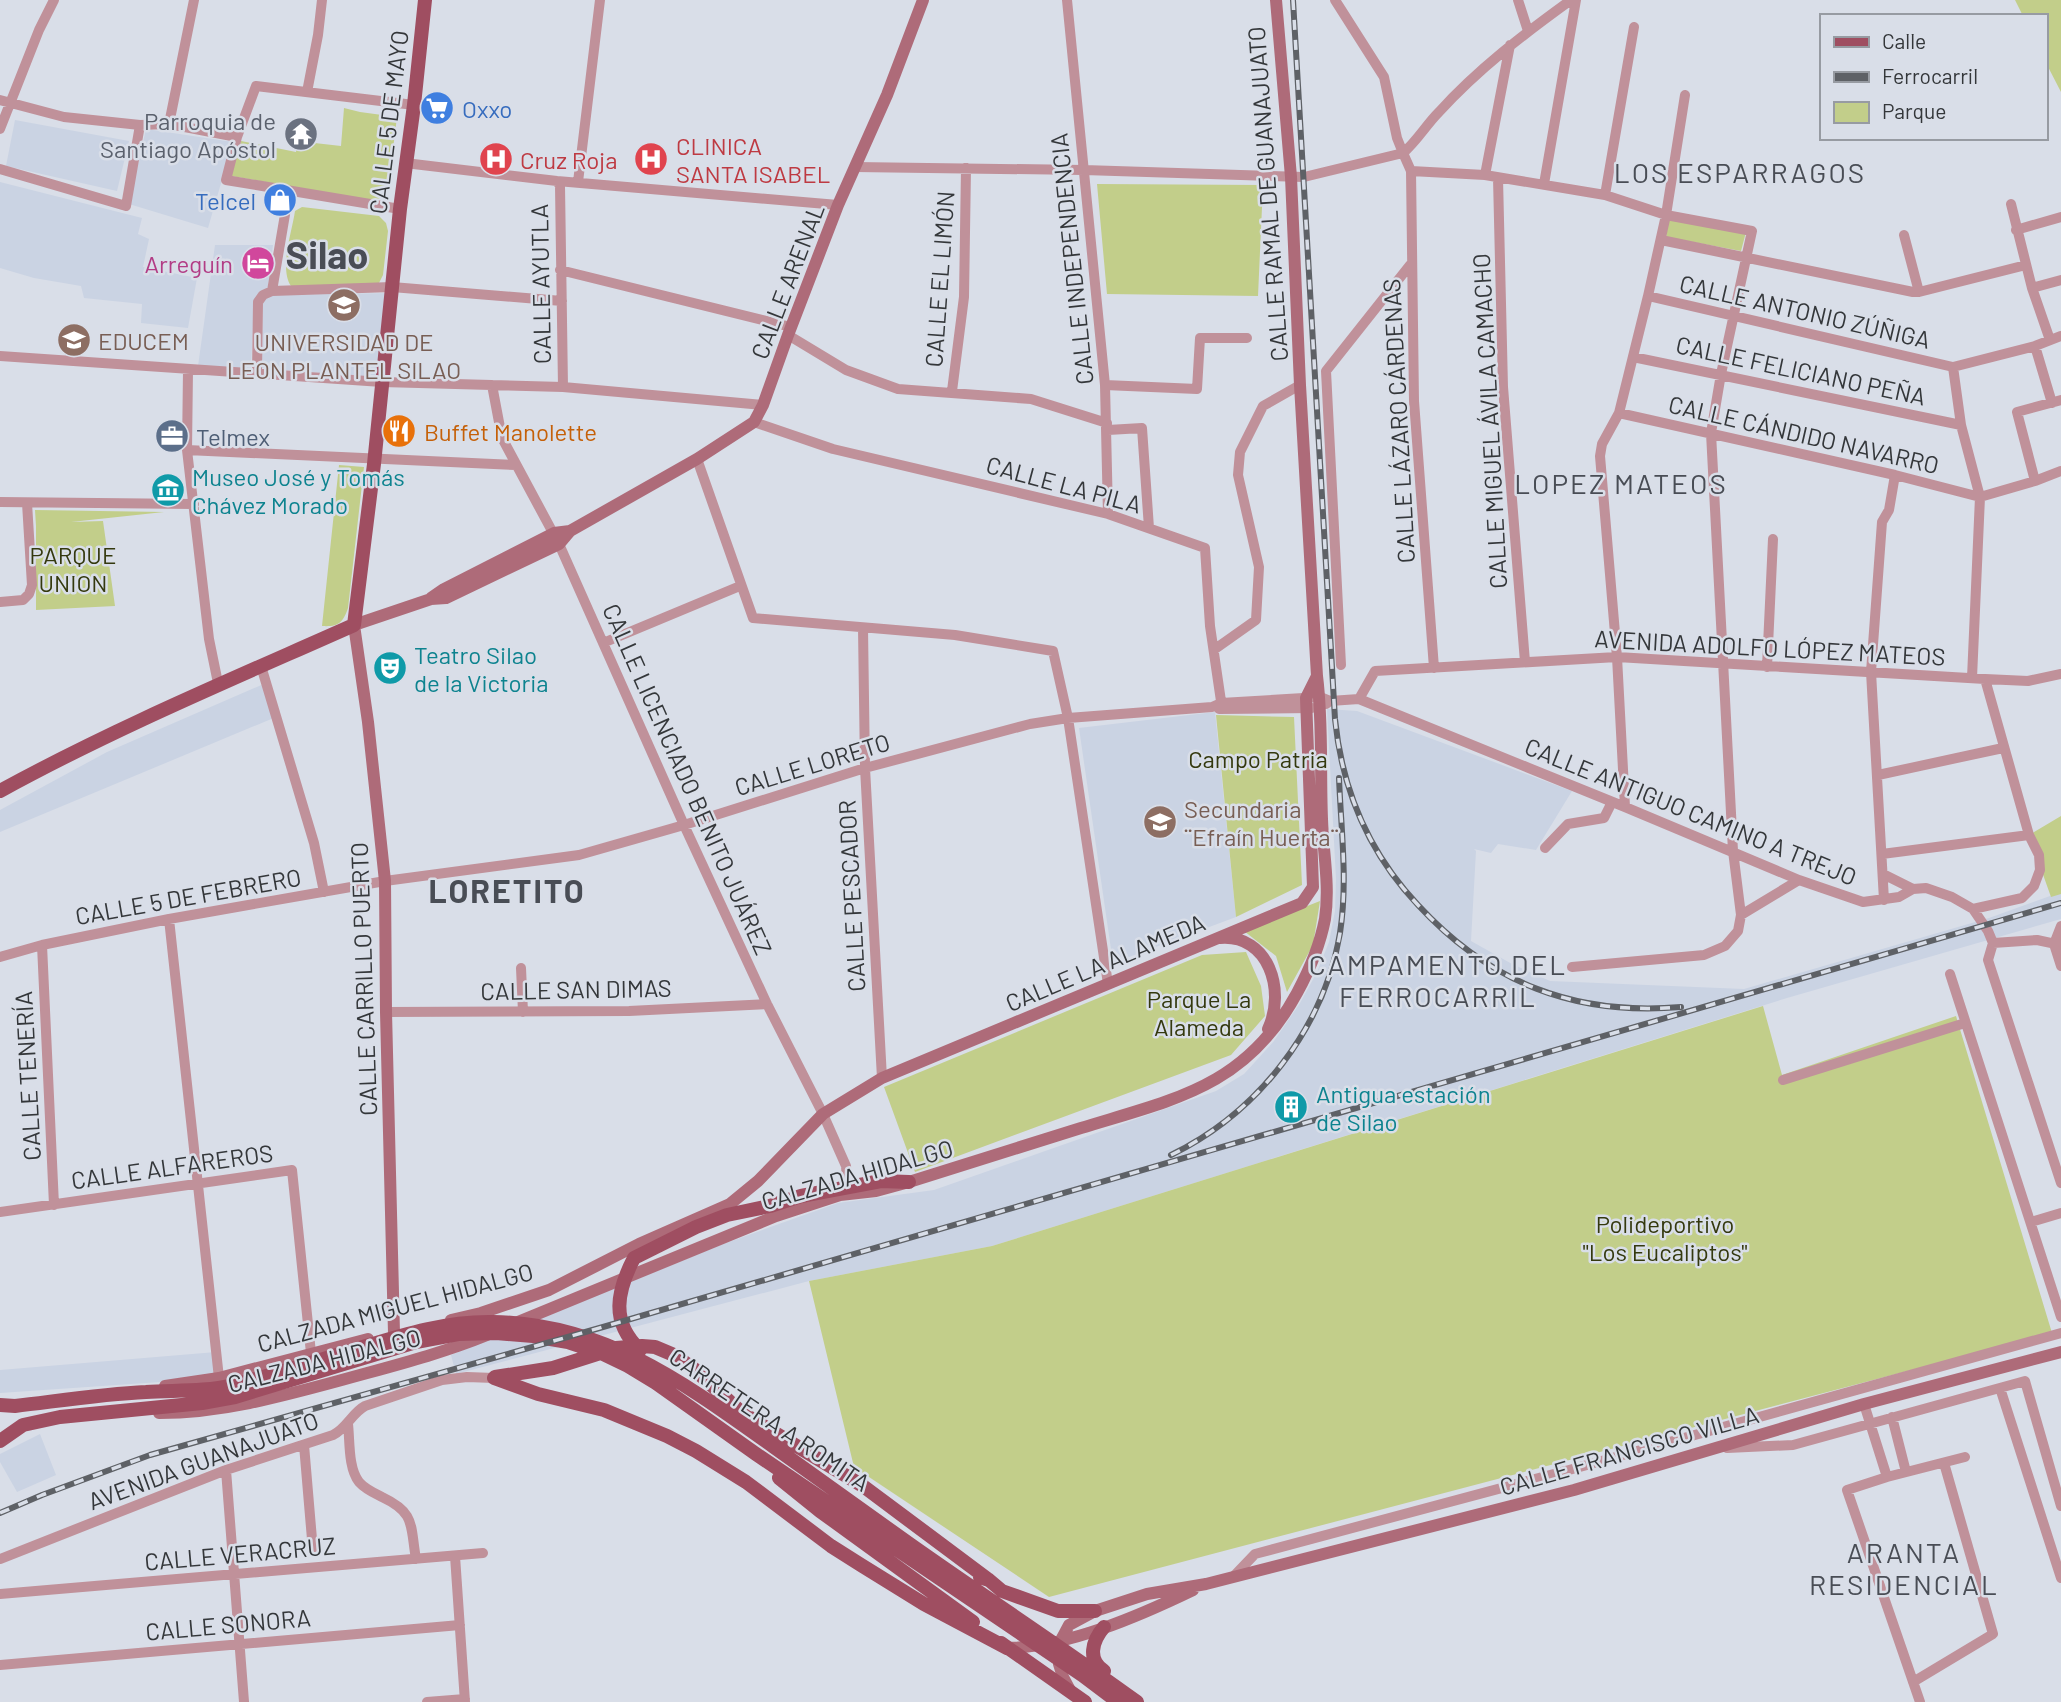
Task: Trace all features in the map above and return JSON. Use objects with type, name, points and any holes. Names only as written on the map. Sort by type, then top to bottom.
[{"type":"main road","name":"CALLE 5 DE MAYO","points":[[354,625],[375,460],[405,163],[425,0]]},
{"type":"main road","points":[[0,791],[47,765],[218,683],[354,625]]},
{"type":"main road","points":[[667,1374],[629,1340],[618,1316],[619,1300],[635,1258],[693,1224],[801,1196],[881,1181],[909,1182]]},
{"type":"main road","name":"CARRETERA A ROMITA","points":[[331,1363],[431,1328],[479,1322],[546,1326],[576,1333],[607,1345],[667,1374],[729,1415],[1085,1671],[1118,1702]]},
{"type":"main road","name":"CARRETERA A ROMITA","points":[[331,1363],[458,1334],[533,1336],[568,1342],[601,1353],[628,1366],[1085,1671],[1137,1702]]},
{"type":"main road","points":[[494,1378],[553,1368],[616,1348],[655,1347],[674,1355],[694,1369],[742,1413],[863,1486],[1002,1591],[1058,1611],[1095,1611]]},
{"type":"main road","name":"CALZADA MIGUEL HIDALGO","points":[[0,1405],[15,1406],[145,1392],[200,1391],[331,1363]]},
{"type":"main road","name":"CALZADA MIGUEL HIDALGO","points":[[0,1441],[23,1426],[60,1417],[202,1403],[235,1397],[331,1363]]},
{"type":"main road","points":[[494,1378],[538,1394],[604,1410],[677,1441],[746,1482],[820,1538],[861,1565],[924,1604],[1007,1648]]},
{"type":"main road","points":[[729,1415],[802,1456],[968,1572],[989,1580]]},
{"type":"main road","points":[[757,1454],[794,1492],[1085,1702]]},
{"type":"main road","points":[[982,1628],[998,1623],[1002,1616],[1005,1606],[1002,1591]]},
{"type":"main road","points":[[1104,1627],[1097,1635],[1093,1651],[1098,1667],[1149,1702]]},
{"type":"street","points":[[0,129],[5,102],[54,0]]},
{"type":"street","points":[[169,124],[194,0]]},
{"type":"street","points":[[307,92],[322,0]]},
{"type":"street","points":[[578,182],[600,0]]},
{"type":"street","name":"CALLE ARENAL","points":[[754,422],[763,405],[838,205],[887,95],[923,0]]},
{"type":"street","name":"CALLE INDEPENDENCIA","points":[[1067,0],[1105,385],[1108,514]]},
{"type":"street","name":"CALLE RAMAL DE GUANAJUATO","points":[[1276,0],[1291,177],[1317,702]]},
{"type":"street","points":[[1335,0],[1384,77],[1397,138],[1410,171],[1485,175],[1544,184],[1605,195],[1665,215],[1752,231],[1721,374],[1712,433],[1733,851],[1741,915],[1738,930],[1726,946],[1704,955],[1572,967]]},
{"type":"street","points":[[1518,0],[1528,31]]},
{"type":"street","points":[[855,167],[1304,177],[1403,153],[1439,112],[1511,44],[1573,0]]},
{"type":"street","points":[[1544,184],[1573,0]]},
{"type":"street","points":[[1605,195],[1634,27]]},
{"type":"street","points":[[1485,175],[1511,44]]},
{"type":"street","points":[[400,209],[226,180],[237,137],[256,86],[414,105]]},
{"type":"street","points":[[1625,807],[1617,657],[1600,456],[1602,444],[1619,413],[1648,296],[1661,240],[1685,95]]},
{"type":"street","points":[[5,102],[64,117],[140,125],[169,124],[237,137]]},
{"type":"street","points":[[0,169],[125,206],[140,125]]},
{"type":"street","points":[[405,163],[557,181],[838,205]]},
{"type":"street","name":"CALLE EL LIMÓN","points":[[952,391],[964,297],[966,169]]},
{"type":"street","name":"CALLE LÁZARO CÁRDENAS","points":[[1410,171],[1414,401],[1434,668]]},
{"type":"street","name":"CALLE MIGUEL ÁVILA CAMACHO","points":[[1498,178],[1503,387],[1525,662]]},
{"type":"street","name":"CALLE AYUTLA","points":[[557,181],[560,186],[563,387]]},
{"type":"street","points":[[272,291],[289,191]]},
{"type":"street","points":[[2011,204],[2032,288],[2050,340]]},
{"type":"street","points":[[2016,230],[2061,217]]},
{"type":"street","points":[[1905,235],[1919,292]]},
{"type":"street","points":[[1661,240],[1919,292],[2026,265]]},
{"type":"street","points":[[1341,665],[1326,371],[1411,264]]},
{"type":"street","points":[[560,270],[789,331],[846,370],[898,388],[1031,399],[1107,426],[1142,428],[1149,528]]},
{"type":"street","points":[[2032,288],[2061,280]]},
{"type":"street","points":[[257,373],[258,302],[263,295],[272,291],[392,287],[562,301]]},
{"type":"street","name":"CALLE ANTONIO ZÚÑIGA","points":[[1648,296],[1953,367]]},
{"type":"street","points":[[1972,678],[1980,497],[1961,425],[1953,367],[2035,346],[2061,336]]},
{"type":"street","points":[[1105,385],[1197,389],[1200,338],[1247,338]]},
{"type":"street","points":[[2035,346],[2057,401],[2017,412],[2035,481]]},
{"type":"street","points":[[0,356],[382,382],[563,387],[763,405]]},
{"type":"street","name":"CALLE FELICIANO PEÑA","points":[[1633,357],[1961,425]]},
{"type":"street","points":[[188,370],[187,450],[209,639],[218,683]]},
{"type":"street","name":"CALLE LICENCIADO BENITO JUÁREZ","points":[[492,385],[502,438],[557,539],[766,1004],[823,1114],[846,1167],[847,1179],[841,1189]]},
{"type":"street","name":"CALLE RAMAL DE GUANAJUATO","points":[[1215,649],[1255,620],[1259,567],[1238,475],[1240,453],[1263,406],[1300,386]]},
{"type":"street","name":"CALLE CÁNDIDO NAVARRO","points":[[1619,413],[1895,475],[1980,497]]},
{"type":"street","points":[[354,625],[431,599],[444,589],[557,539],[697,459],[754,422]]},
{"type":"street","name":"CALLE LA PILA","points":[[754,422],[833,449],[1108,514],[1205,548],[1218,706]]},
{"type":"street","points":[[187,450],[516,464]]},
{"type":"street","points":[[697,459],[753,618],[955,635],[1052,651],[1068,718],[1108,984]]},
{"type":"street","points":[[1980,497],[2061,471]]},
{"type":"street","points":[[1884,900],[1871,672],[1882,522],[1889,510],[1895,475]]},
{"type":"street","points":[[0,502],[194,504]]},
{"type":"street","points":[[0,602],[23,600],[32,585],[27,503]]},
{"type":"street","points":[[1767,667],[1773,539]]},
{"type":"street","points":[[603,643],[740,586]]},
{"type":"street","name":"CALLE CARRILLO PUERTO","points":[[354,625],[368,722],[385,881],[394,1333],[400,1364]]},
{"type":"street","name":"CALLE PESCADOR","points":[[863,628],[865,768],[882,1078]]},
{"type":"street","name":"AVENIDA ADOLFO LÓPEZ MATEOS","points":[[1359,699],[1375,671],[1617,657],[2028,681],[2061,674]]},
{"type":"street","points":[[261,666],[314,843],[324,892]]},
{"type":"street","points":[[1973,909],[2022,898],[2034,886],[2040,870],[2039,855],[2029,835],[1985,679]]},
{"type":"street","name":"CALLE ANTIGUO CAMINO A TREJO","points":[[1317,702],[1359,699],[1799,880],[1863,902],[1899,897],[1913,889]]},
{"type":"street","points":[[1317,702],[1313,887],[1328,891]]},
{"type":"street","name":"CALLE LORETO","points":[[385,881],[579,855],[865,768],[1030,724],[1068,718],[1218,706],[1317,702]]},
{"type":"street","name":"CALZADA HIDALGO","points":[[106,1413],[176,1413],[263,1401],[452,1349],[776,1216],[840,1195],[876,1191],[909,1182],[1182,1096],[1225,1075],[1260,1045],[1291,1004],[1319,946],[1328,891],[1317,702]]},
{"type":"street","points":[[1878,775],[2003,748]]},
{"type":"street","points":[[1545,848],[1568,824],[1604,818],[1612,802]]},
{"type":"street","points":[[1882,854],[2029,835]]},
{"type":"street","points":[[1883,874],[1913,889],[1926,888],[1952,897],[1973,909],[1988,931],[1993,943],[1988,960],[2061,1183]]},
{"type":"street","points":[[1741,915],[1799,880]]},
{"type":"street","name":"CALLE 5 DE FEBRERO","points":[[0,957],[42,944],[385,881]]},
{"type":"street","name":"CALLE LA ALAMEDA","points":[[758,1181],[823,1114],[882,1078],[1302,903],[1313,887]]},
{"type":"street","points":[[169,919],[219,1378]]},
{"type":"street","points":[[2061,926],[2057,945],[2061,966]]},
{"type":"street","points":[[1215,939],[1228,938],[1247,942],[1261,952],[1270,970],[1275,1003],[1272,1021],[1260,1045]]},
{"type":"street","points":[[1993,943],[2037,940],[2057,945]]},
{"type":"street","name":"CALLE TENERÍA","points":[[42,944],[54,1205]]},
{"type":"street","points":[[521,968],[523,1012]]},
{"type":"street","points":[[1950,974],[2061,1317]]},
{"type":"street","name":"CALLE SAN DIMAS","points":[[386,1012],[629,1012],[766,1004]]},
{"type":"street","points":[[1783,1080],[1965,1023]]},
{"type":"street","name":"CALLE ALFAREROS","points":[[0,1212],[292,1170],[311,1353]]},
{"type":"street","name":"CALZADA MIGUEL HIDALGO","points":[[145,1392],[159,1387],[219,1378],[311,1353],[481,1313],[549,1290],[639,1244],[693,1224],[730,1203],[758,1181]]},
{"type":"street","points":[[2031,1222],[2061,1213]]},
{"type":"street","points":[[693,1224],[686,1230],[688,1239],[698,1248]]},
{"type":"street","points":[[549,1290],[556,1306]]},
{"type":"street","points":[[449,1320],[452,1328],[452,1349]]},
{"type":"street","points":[[1233,1578],[1255,1554],[1596,1463],[2061,1333]]},
{"type":"street","name":"CALLE FRANCISCO VILLA","points":[[1061,1640],[1069,1625],[1095,1611],[1147,1594],[1233,1578],[1574,1490],[1864,1404],[2061,1352]]},
{"type":"street","points":[[2006,1366],[2013,1385]]},
{"type":"street","name":"AVENIDA GUANAJUATO","points":[[0,1559],[226,1470],[333,1435],[348,1424],[361,1408],[442,1380],[494,1378]]},
{"type":"street","points":[[1712,1449],[1793,1445],[2025,1381],[2061,1506]]},
{"type":"street","points":[[2000,1388],[2061,1578]]},
{"type":"street","points":[[1864,1404],[1887,1477]]},
{"type":"street","points":[[1892,1417],[1906,1472]]},
{"type":"street","points":[[348,1424],[353,1472],[365,1488],[404,1510],[409,1519],[416,1559]]},
{"type":"street","points":[[303,1445],[313,1550]]},
{"type":"street","points":[[1920,1702],[1847,1490],[1965,1457]]},
{"type":"street","points":[[1913,1682],[1993,1634],[1944,1463]]},
{"type":"street","points":[[226,1470],[244,1702]]},
{"type":"street","name":"CALLE VERACRUZ","points":[[0,1594],[483,1553]]},
{"type":"street","points":[[427,1702],[465,1700],[455,1556]]},
{"type":"street","name":"CALLE FRANCISCO VILLA","points":[[1007,1648],[1030,1648],[1104,1627],[1155,1609],[1206,1584]]},
{"type":"street","name":"CALLE SONORA","points":[[0,1665],[460,1625]]},
{"type":"street","points":[[1061,1640],[1059,1664],[1071,1692]]},
{"type":"shaded area","points":[[15,120],[129,141],[117,191],[6,166]]},
{"type":"shaded area","points":[[146,129],[233,142],[208,228],[129,204]]},
{"type":"shaded area","points":[[0,182],[142,218],[138,234],[149,239],[143,267],[197,278],[188,328],[141,323],[142,304],[84,298],[81,286],[34,278],[0,268]]},
{"type":"shaded area","points":[[215,245],[273,245],[268,288],[260,291],[254,301],[251,369],[198,366]]},
{"type":"shaded area","points":[[391,293],[380,378],[262,368],[263,295]]},
{"type":"shaded area","points":[[266,683],[276,717],[0,832],[0,810],[107,752]]},
{"type":"shaded area","points":[[1327,709],[1357,711],[1572,791],[1536,850],[1498,844],[1491,853],[1474,849],[1471,941],[1550,981],[1744,989],[1989,918],[2061,892],[2061,919],[1787,998],[992,1246],[809,1281],[456,1374],[451,1355],[723,1244],[838,1203],[934,1190],[1216,1091],[1244,1074],[1274,1041],[1300,1003],[1329,942],[1335,911],[1336,879]]},
{"type":"shaded area","name":"Secundaria ¨Efraín Huerta¨","points":[[1215,712],[1236,917],[1113,963],[1079,728]]},
{"type":"shaded area","points":[[216,1352],[219,1378],[0,1393],[0,1370]]},
{"type":"shaded area","points":[[40,1434],[56,1475],[17,1492],[0,1462],[0,1454]]},
{"type":"green space","points":[[2015,0],[2061,0],[2061,92],[2047,65],[2047,14],[2022,14]]},
{"type":"green space","points":[[344,108],[397,117],[387,197],[371,200],[231,176],[241,141],[296,152],[297,141],[341,146]]},
{"type":"green space","points":[[1097,184],[1263,185],[1258,296],[1107,294]]},
{"type":"green space","points":[[302,207],[379,216],[386,223],[388,231],[383,275],[379,283],[373,287],[291,286],[286,270],[287,250],[295,211]]},
{"type":"green space","points":[[1669,219],[1746,232],[1741,251],[1666,237]]},
{"type":"green space","points":[[339,465],[364,467],[348,608],[339,623],[322,626]]},
{"type":"green space","name":"PARQUE UNION","points":[[35,510],[164,512],[71,522],[103,521],[115,606],[36,610]]},
{"type":"green space","name":"Campo Patria","points":[[1216,715],[1294,717],[1302,885],[1236,917]]},
{"type":"green space","points":[[2061,816],[2061,894],[2051,897],[2029,835]]},
{"type":"green space","points":[[1320,901],[1313,945],[1287,992],[1276,956],[1244,931]]},
{"type":"green space","name":"Parque La Alameda","points":[[1246,952],[1261,986],[1265,1016],[1231,1055],[915,1172],[884,1087],[1202,955]]},
{"type":"green space","name":"Polideportivo \"Los Eucaliptos\"","points":[[1763,1006],[1782,1075],[1956,1016],[2052,1333],[1049,1597],[854,1467],[809,1281],[992,1246]]},
{"type":"railway","points":[[1293,0],[1335,719],[1351,795],[1372,842],[1401,885],[1446,932],[1474,955],[1536,989],[1570,999],[1605,1006],[1681,1007]]},
{"type":"railway","points":[[1171,1155],[1232,1116],[1258,1091],[1282,1064],[1319,1002],[1332,968],[1340,933],[1344,894],[1339,778]]},
{"type":"railway","points":[[0,1513],[150,1455],[603,1327],[2061,903]]},
{"type":"place","name":"Oxxo","points":[[437,108]]},
{"type":"place","name":"Parroquia de Santiago Apóstol","points":[[301,134]]},
{"type":"place","name":"Cruz Roja","points":[[496,159]]},
{"type":"place","name":"CLINICA SANTA ISABEL","points":[[651,159]]},
{"type":"place","name":"Telcel","points":[[280,200]]},
{"type":"place","name":"Arreguín","points":[[258,263]]},
{"type":"place","name":"UNIVERSIDAD DE LEON PLANTEL SILAO","points":[[344,305]]},
{"type":"place","name":"EDUCEM","points":[[74,340]]},
{"type":"place","name":"Buffet Manolette","points":[[399,431]]},
{"type":"place","name":"Telmex","points":[[172,436]]},
{"type":"place","name":"Museo José y Tomás Chávez Morado","points":[[168,490]]},
{"type":"place","name":"Teatro Silao de la Victoria","points":[[390,668]]},
{"type":"place","name":"Secundaria ¨Efraín Huerta¨","points":[[1160,822]]},
{"type":"place","name":"Antigua estación de Silao","points":[[1291,1107]]},
{"type":"district","name":"LOS ESPARRAGOS","points":[[1740,172]]},
{"type":"district","name":"Silao","points":[[327,254]]},
{"type":"district","name":"LOPEZ MATEOS","points":[[1621,483]]},
{"type":"district","name":"LORETITO","points":[[507,890]]},
{"type":"district","name":"CAMPAMENTO DEL FERROCARRIL","points":[[1438,980]]},
{"type":"district","name":"ARANTA RESIDENCIAL","points":[[1904,1568]]}]
